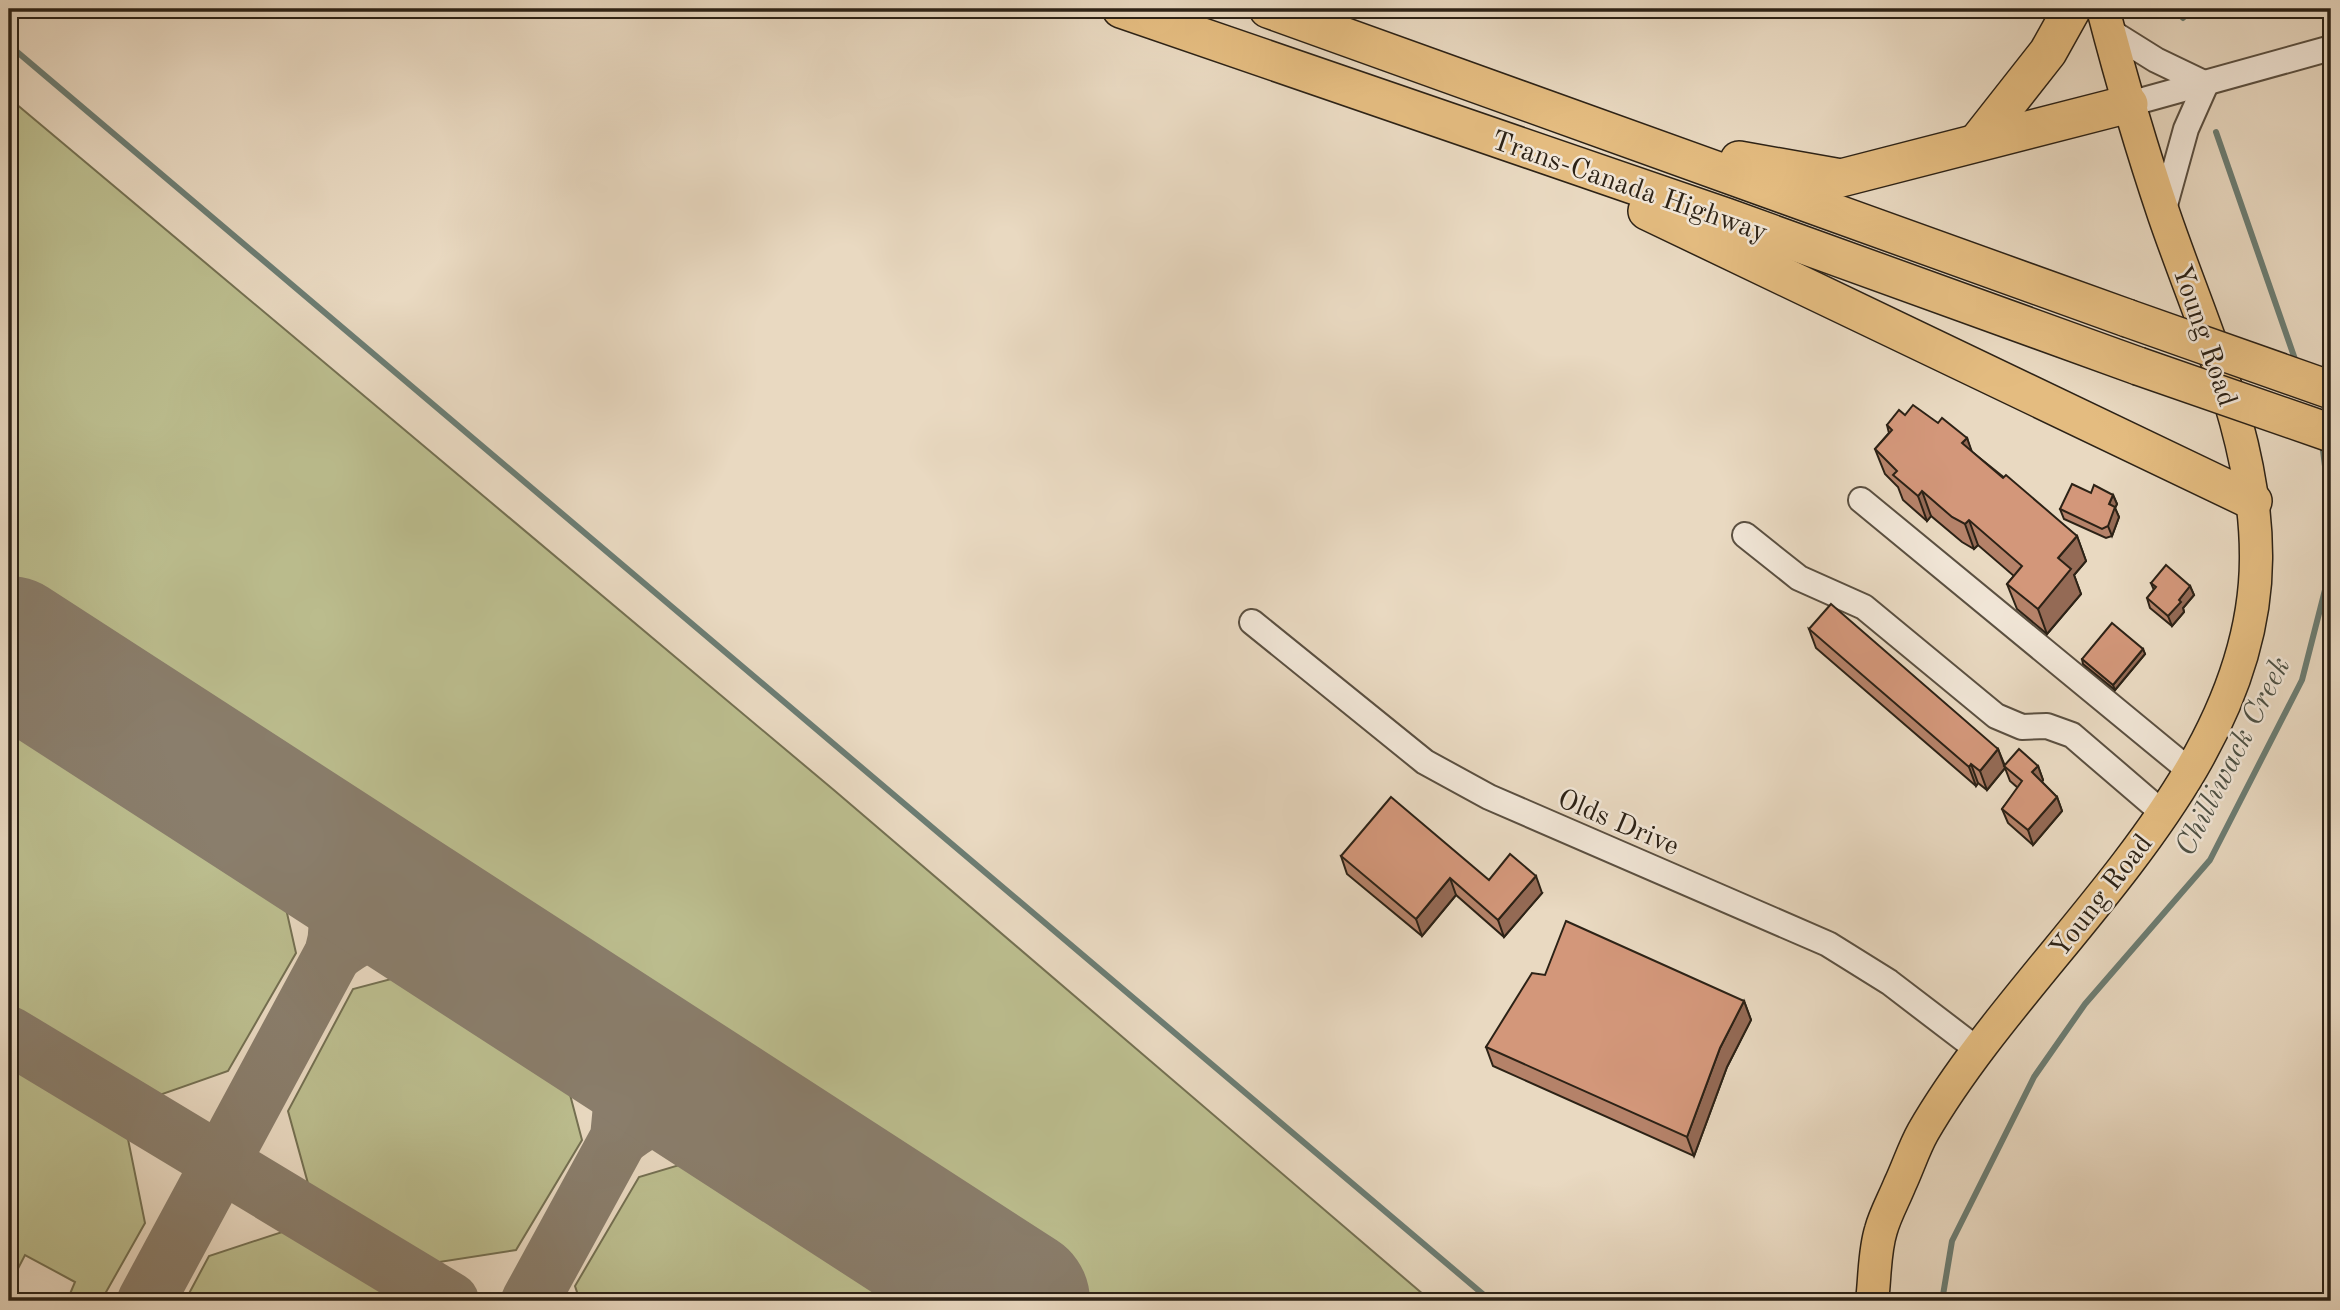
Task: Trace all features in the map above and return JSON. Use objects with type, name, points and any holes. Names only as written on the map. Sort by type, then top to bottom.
[{"type":"highway","name":"Trans-Canada Highway","points":[[1121,9],[1726,217],[2331,433]]},
{"type":"highway","name":"Trans-Canada Highway","points":[[1268,9],[2331,390]]},
{"type":"highway","points":[[1978,141],[2043,60],[2072,9]]},
{"type":"highway","points":[[1352,38],[1746,162],[1841,178],[2129,104]]},
{"type":"highway","points":[[1335,84],[1455,136],[1616,196],[2253,501]]},
{"type":"main road","name":"Young Road","points":[[1872,1301],[1880,1232],[1922,1133],[1978,1050],[2164,814],[2190,771],[2235,674],[2250,619],[2256,561],[2253,501],[2235,413],[2163,212],[2106,19]]},
{"type":"street","points":[[2106,19],[2156,60],[2206,84]]},
{"type":"street","points":[[2129,104],[2331,48]]},
{"type":"street","points":[[2163,212],[2186,129],[2206,84]]},
{"type":"street","points":[[1861,500],[2190,771]]},
{"type":"street","points":[[1745,535],[1799,578],[1864,607],[1996,716],[2022,727],[2047,726],[2072,735],[2164,814]]},
{"type":"street","name":"Olds Drive","points":[[1252,622],[1425,762],[1489,797],[1828,944],[1889,982],[1978,1050]]},
{"type":"green space","points":[[9,98],[835,791],[1431,1301],[1076,1301],[9,612]]},
{"type":"green space","points":[[9,690],[276,864],[296,953],[228,1071],[154,1097],[9,1010]]},
{"type":"green space","points":[[429,969],[559,1053],[582,1140],[516,1250],[433,1263],[309,1187],[288,1111],[353,989]]},
{"type":"green space","points":[[9,1064],[128,1139],[145,1223],[101,1301],[67,1301],[75,1282],[25,1255],[9,1286]]},
{"type":"green space","points":[[716,1154],[944,1301],[580,1301],[575,1286],[639,1177]]},
{"type":"green space","points":[[285,1231],[400,1301],[185,1301],[209,1256]]},
{"type":"building","points":[[1913,405],[1938,423],[1942,418],[1967,438],[1962,443],[2003,478],[2006,475],[2077,536],[2058,558],[2071,569],[2038,609],[2007,584],[2022,566],[1969,520],[1965,524],[1952,517],[1922,491],[1918,496],[1893,475],[1897,471],[1875,449],[1892,430],[1887,425],[1899,410],[1905,415]]},
{"type":"building","points":[[2072,484],[2091,493],[2094,485],[2113,495],[2109,504],[2115,507],[2108,526],[2102,529],[2060,509]]},
{"type":"building","points":[[2166,565],[2190,586],[2179,600],[2181,602],[2168,616],[2147,598],[2156,587],[2151,583]]},
{"type":"building","points":[[1831,604],[1998,749],[1980,771],[1971,764],[1969,767],[1809,629]]},
{"type":"building","points":[[2112,623],[2143,649],[2113,685],[2082,659]]},
{"type":"building","points":[[2019,749],[2038,766],[2032,772],[2057,797],[2028,830],[2002,809],[2022,781],[2004,766]]},
{"type":"building","points":[[1391,797],[1489,880],[1510,854],[1536,876],[1498,920],[1450,878],[1416,919],[1341,856]]},
{"type":"building","points":[[1566,921],[1744,1001],[1720,1048],[1687,1137],[1486,1047],[1532,973],[1545,975]]},
{"type":"waterway","name":"Chilliwack Creek","points":[[2174,9],[2183,18]]},
{"type":"waterway","points":[[9,45],[1491,1301]]},
{"type":"waterway","name":"Chilliwack Creek","points":[[2216,132],[2297,365]]},
{"type":"waterway","name":"Chilliwack Creek","points":[[1942,1301],[1952,1241],[2034,1077],[2085,1004],[2210,860],[2302,680],[2325,590],[2330,507],[2322,442]]},
{"type":"taxiway","points":[[146,1301],[333,954],[337,938],[336,907],[327,878],[302,838]]},
{"type":"taxiway","points":[[333,954],[363,935],[390,927],[454,936]]},
{"type":"taxiway","points":[[530,1301],[619,1138],[624,1085],[617,1060],[594,1026]]},
{"type":"taxiway","points":[[9,1035],[450,1301]]},
{"type":"taxiway","points":[[619,1138],[654,1115],[679,1107],[720,1108]]},
{"type":"runway","points":[[9,648],[1018,1301]]}]
